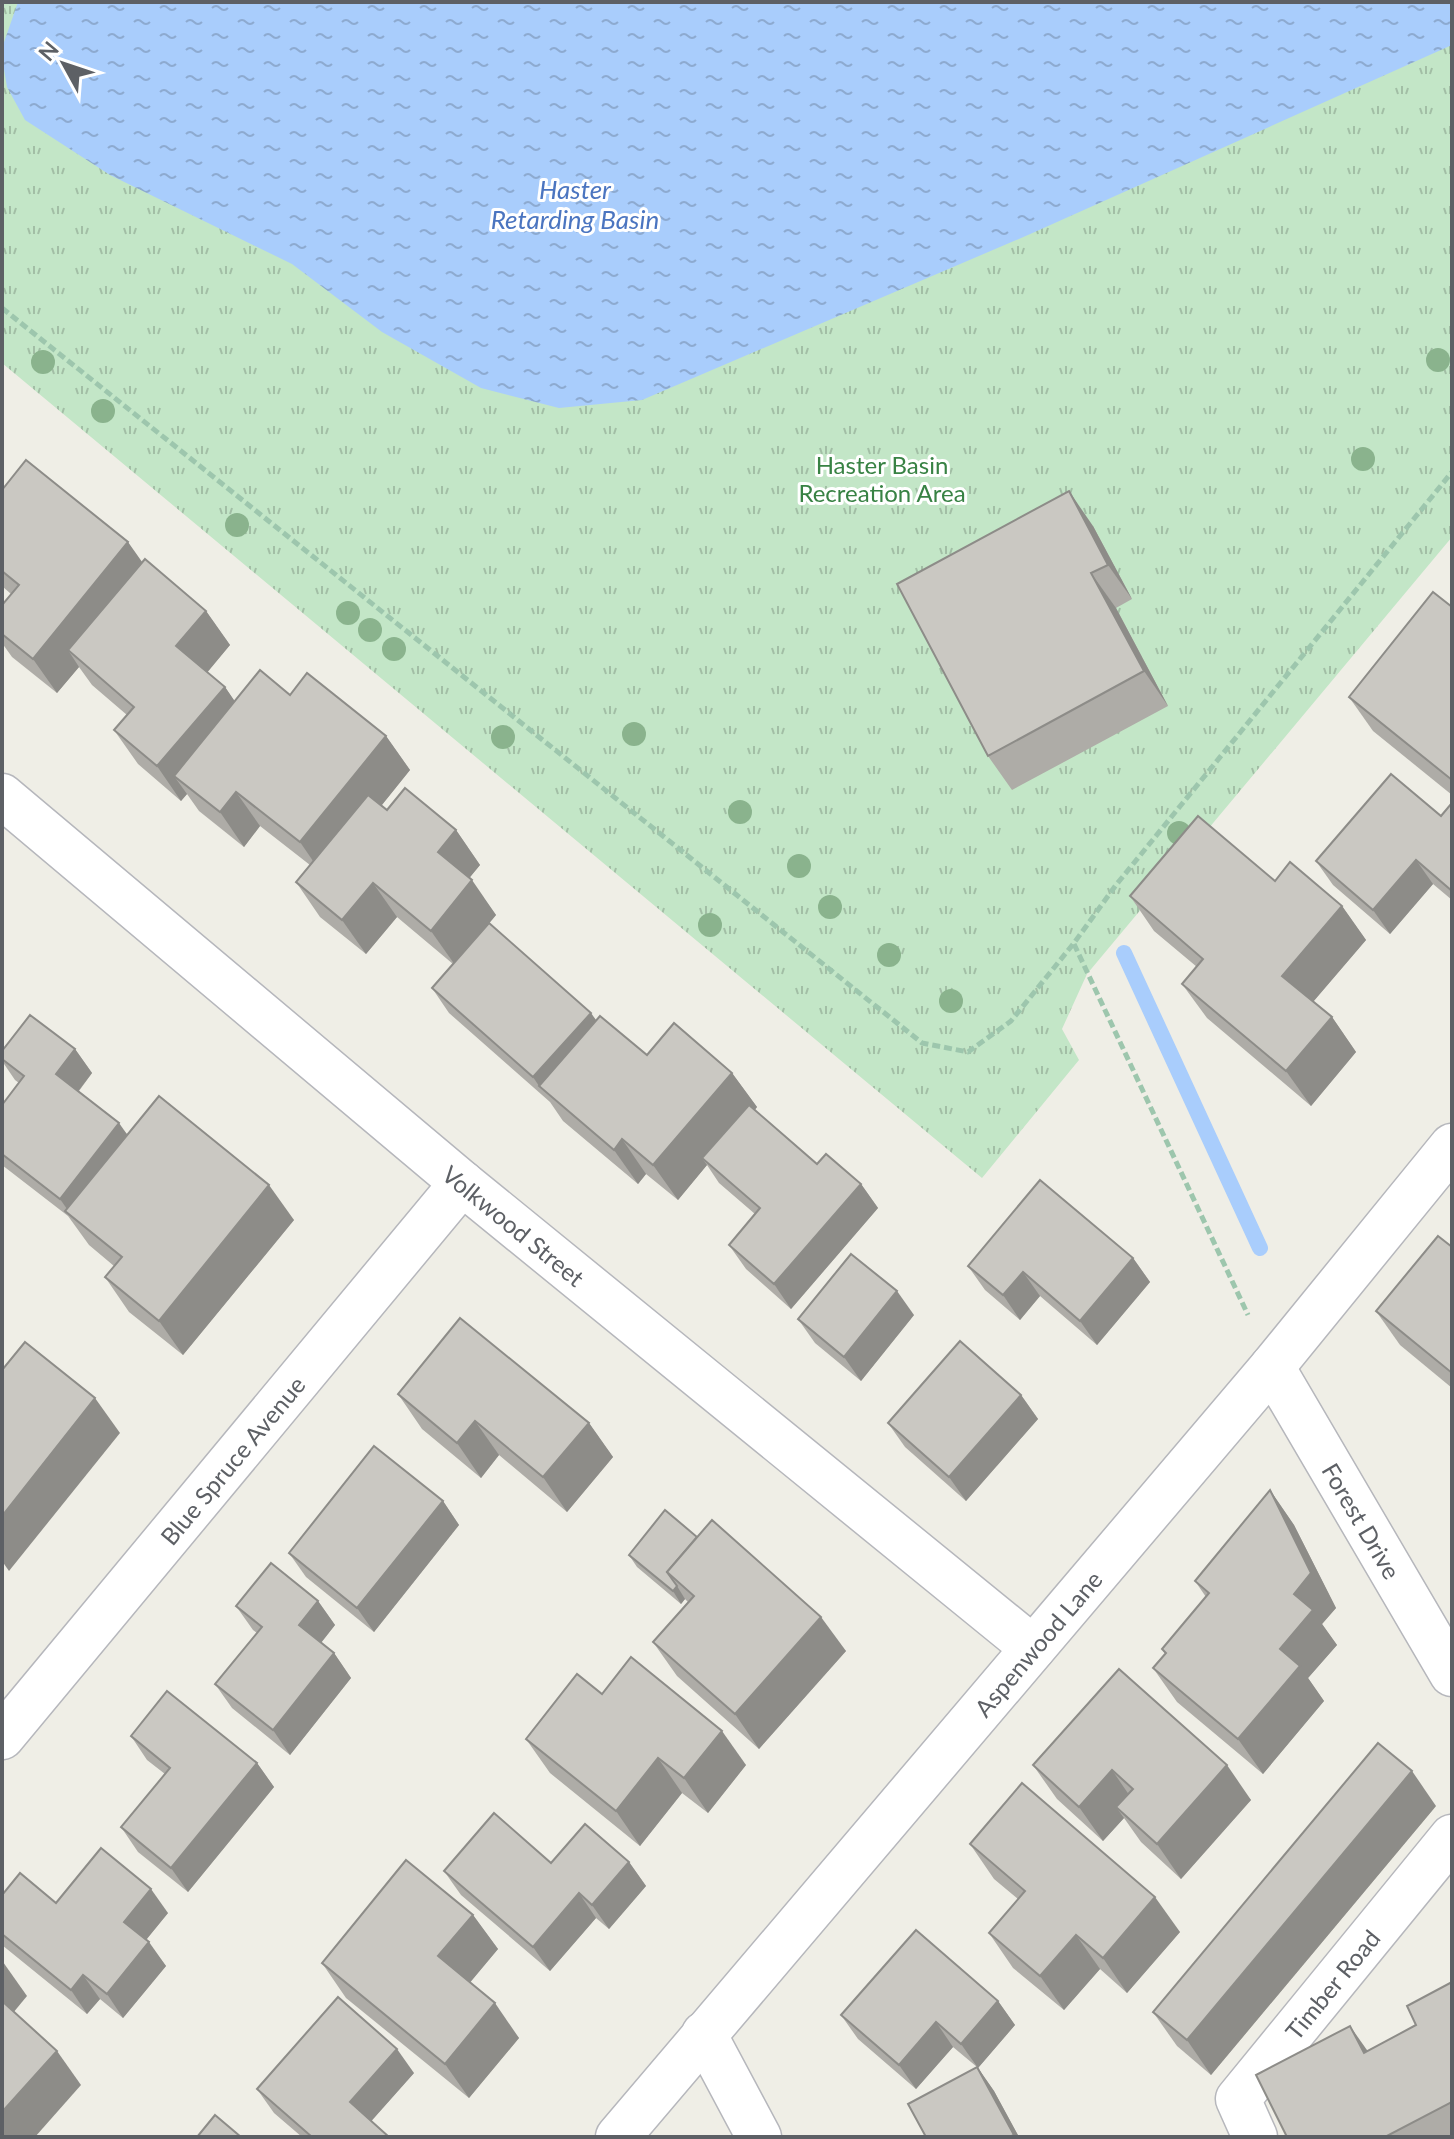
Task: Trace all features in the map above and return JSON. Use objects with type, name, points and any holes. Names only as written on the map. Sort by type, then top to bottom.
[{"type":"street","name":"Volkwood Street","points":[[2,796],[462,1183],[1033,1648]]},
{"type":"street","name":"Aspenwood Lane","points":[[618,2137],[1272,1367],[1452,1146]]},
{"type":"street","name":"Blue Spruce Avenue","points":[[11,1708],[462,1183]]},
{"type":"street","name":"Forest Drive","points":[[1272,1367],[1452,1674]]},
{"type":"street","name":"Timber Road","points":[[1255,2137],[1238,2099],[1452,1837]]},
{"type":"street","points":[[704,2034],[759,2137]]},
{"type":"path","points":[[2,308],[922,1043],[968,1052],[1011,1021],[1116,885],[1452,472]]},
{"type":"path","points":[[1074,943],[1272,1367]]},
{"type":"green space","name":"Haster Basin Recreation Area","points":[[2,2],[1452,2],[1452,537],[1087,974],[1062,1029],[1079,1060],[982,1178],[2,363]]},
{"type":"water","name":"Haster Retarding Basin","points":[[18,2],[1452,2],[1452,45],[1028,235],[642,400],[559,408],[481,388],[382,332],[292,264],[110,175],[25,120],[7,87],[2,57],[2,48]]},
{"type":"building","points":[[26,460],[128,542],[33,659],[2,634],[2,605],[19,585],[2,571],[2,490]]},
{"type":"building","points":[[1069,491],[1108,565],[1091,573],[1144,671],[988,756],[897,584]]},
{"type":"building","points":[[145,559],[206,611],[176,646],[225,687],[157,766],[114,730],[134,707],[68,650]]},
{"type":"building","points":[[1433,592],[1452,607],[1452,780],[1349,697]]},
{"type":"building","points":[[260,670],[290,695],[307,673],[386,736],[300,842],[236,792],[220,812],[174,776]]},
{"type":"building","points":[[1391,774],[1441,816],[1452,805],[1452,891],[1416,860],[1373,910],[1316,861]]},
{"type":"building","points":[[405,788],[456,830],[438,852],[472,880],[431,931],[373,883],[342,920],[296,882],[368,795],[387,810]]},
{"type":"building","points":[[1198,816],[1275,881],[1290,862],[1342,906],[1282,976],[1332,1017],[1286,1071],[1182,984],[1203,959],[1130,896]]},
{"type":"building","points":[[489,923],[591,1013],[533,1077],[432,988]]},
{"type":"building","points":[[30,1015],[75,1049],[56,1074],[119,1123],[60,1199],[2,1154],[2,1105],[24,1076],[2,1059],[2,1051]]},
{"type":"building","points":[[600,1016],[647,1055],[674,1023],[732,1073],[653,1165],[622,1139],[614,1150],[539,1086]]},
{"type":"building","points":[[159,1096],[269,1185],[159,1321],[105,1277],[122,1257],[65,1211]]},
{"type":"building","points":[[749,1105],[817,1164],[826,1154],[861,1184],[774,1284],[729,1245],[760,1208],[702,1158]]},
{"type":"building","points":[[1040,1180],[1133,1258],[1080,1321],[1023,1272],[1003,1295],[968,1266]]},
{"type":"building","points":[[1438,1236],[1452,1247],[1452,1373],[1376,1311]]},
{"type":"building","points":[[851,1254],[897,1291],[844,1357],[798,1319]]},
{"type":"building","points":[[460,1318],[589,1423],[543,1477],[475,1421],[457,1443],[398,1394]]},
{"type":"building","points":[[960,1341],[1021,1395],[949,1477],[888,1423]]},
{"type":"building","points":[[25,1342],[95,1398],[2,1516],[2,1370]]},
{"type":"building","points":[[374,1446],[443,1501],[357,1608],[289,1553]]},
{"type":"building","points":[[1270,1490],[1311,1573],[1294,1594],[1313,1610],[1280,1649],[1300,1666],[1238,1739],[1153,1668],[1166,1653],[1162,1649],[1209,1593],[1195,1581]]},
{"type":"building","points":[[665,1510],[697,1537],[667,1572],[677,1586],[673,1591],[629,1555]]},
{"type":"building","points":[[712,1520],[821,1617],[735,1714],[653,1642],[694,1596],[667,1572]]},
{"type":"building","points":[[271,1563],[318,1601],[299,1625],[334,1653],[273,1730],[215,1684],[262,1627],[236,1606]]},
{"type":"building","points":[[631,1657],[722,1731],[684,1778],[658,1758],[616,1811],[526,1739],[577,1674],[602,1694]]},
{"type":"building","points":[[1119,1669],[1227,1765],[1157,1844],[1116,1807],[1133,1789],[1112,1770],[1079,1807],[1033,1765]]},
{"type":"building","points":[[167,1691],[257,1763],[171,1868],[121,1827],[170,1768],[131,1736]]},
{"type":"building","points":[[1378,1743],[1412,1771],[1187,2040],[1153,2012]]},
{"type":"building","points":[[1022,1783],[1155,1897],[1103,1958],[1076,1935],[1040,1976],[989,1933],[1025,1891],[970,1844]]},
{"type":"building","points":[[494,1813],[551,1863],[585,1824],[629,1862],[592,1905],[579,1893],[533,1947],[444,1871]]},
{"type":"building","points":[[101,1848],[151,1889],[124,1922],[149,1942],[107,1994],[83,1975],[71,1990],[2,1934],[2,1895],[20,1873],[56,1903]]},
{"type":"building","points":[[406,1860],[473,1915],[438,1956],[495,2003],[445,2064],[322,1963]]},
{"type":"building","points":[[916,1930],[998,2001],[961,2044],[936,2022],[899,2065],[841,2015]]},
{"type":"building","points":[[1452,1982],[1452,2102],[1385,2137],[1287,2137],[1256,2075],[1350,2026],[1364,2053],[1416,2025],[1407,2006]]},
{"type":"building","points":[[338,1997],[397,2049],[350,2102],[389,2137],[312,2137],[257,2089]]},
{"type":"building","points":[[2,2001],[57,2051],[2,2112]]},
{"type":"building","points":[[977,2067],[1014,2135],[926,2137],[908,2104]]},
{"type":"building","points":[[215,2115],[241,2137],[197,2137]]},
{"type":"waterway","points":[[1124,953],[1260,1248]]}]
